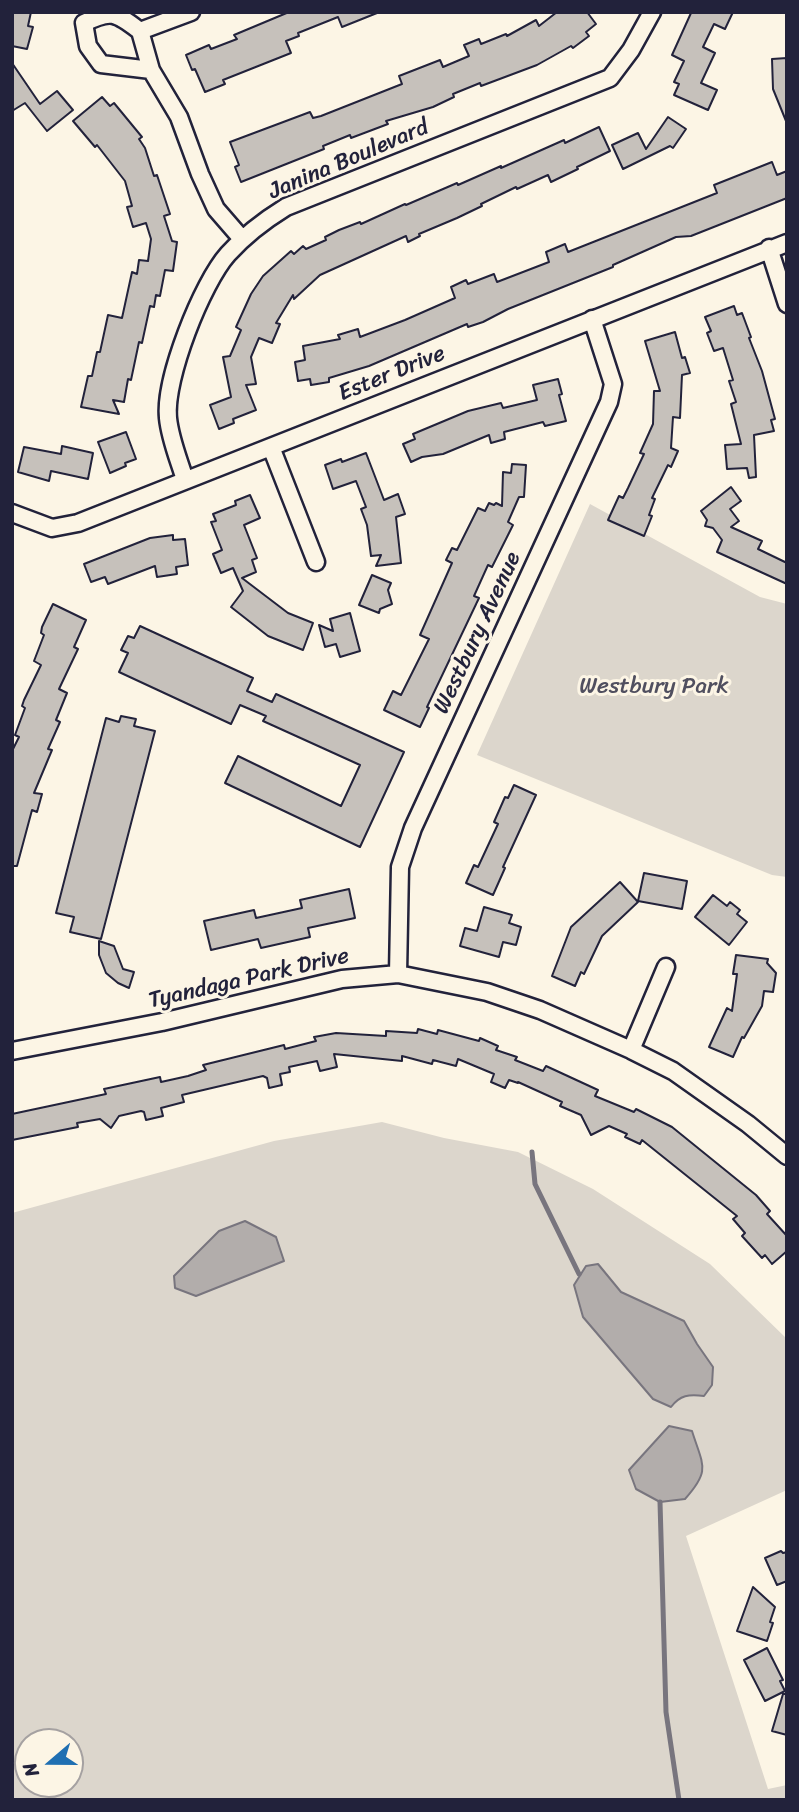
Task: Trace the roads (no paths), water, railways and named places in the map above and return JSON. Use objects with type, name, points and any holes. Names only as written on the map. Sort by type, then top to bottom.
[{"type":"street","points":[[140,31],[191,12]]},
{"type":"street","name":"Janina Boulevard","points":[[186,480],[174,448],[168,418],[172,379],[208,284],[226,256],[242,239],[286,207],[610,78],[631,50],[652,12]]},
{"type":"street","points":[[151,70],[101,64],[88,46],[84,23],[103,13],[119,15],[140,31],[151,70],[179,117],[216,209],[242,239]]},
{"type":"street","name":"Ester Drive","points":[[12,513],[52,528],[78,523],[787,243]]},
{"type":"street","points":[[769,248],[787,304]]},
{"type":"street","name":"Westbury Avenue","points":[[398,974],[400,867],[413,828],[609,402],[613,384],[592,319]]},
{"type":"street","points":[[271,447],[316,562]]},
{"type":"street","points":[[631,1050],[666,967]]},
{"type":"street","name":"Tyandaga Park Drive","points":[[12,1051],[162,1022],[342,979],[398,974],[487,992],[540,1010],[631,1050],[673,1071],[748,1124],[787,1156]]},
{"type":"waterway","points":[[532,1152],[535,1184],[579,1274]]},
{"type":"waterway","points":[[660,1502],[666,1712],[679,1800]]},
{"type":"park label","name":"Westbury Park","points":[[654,687]]}]
